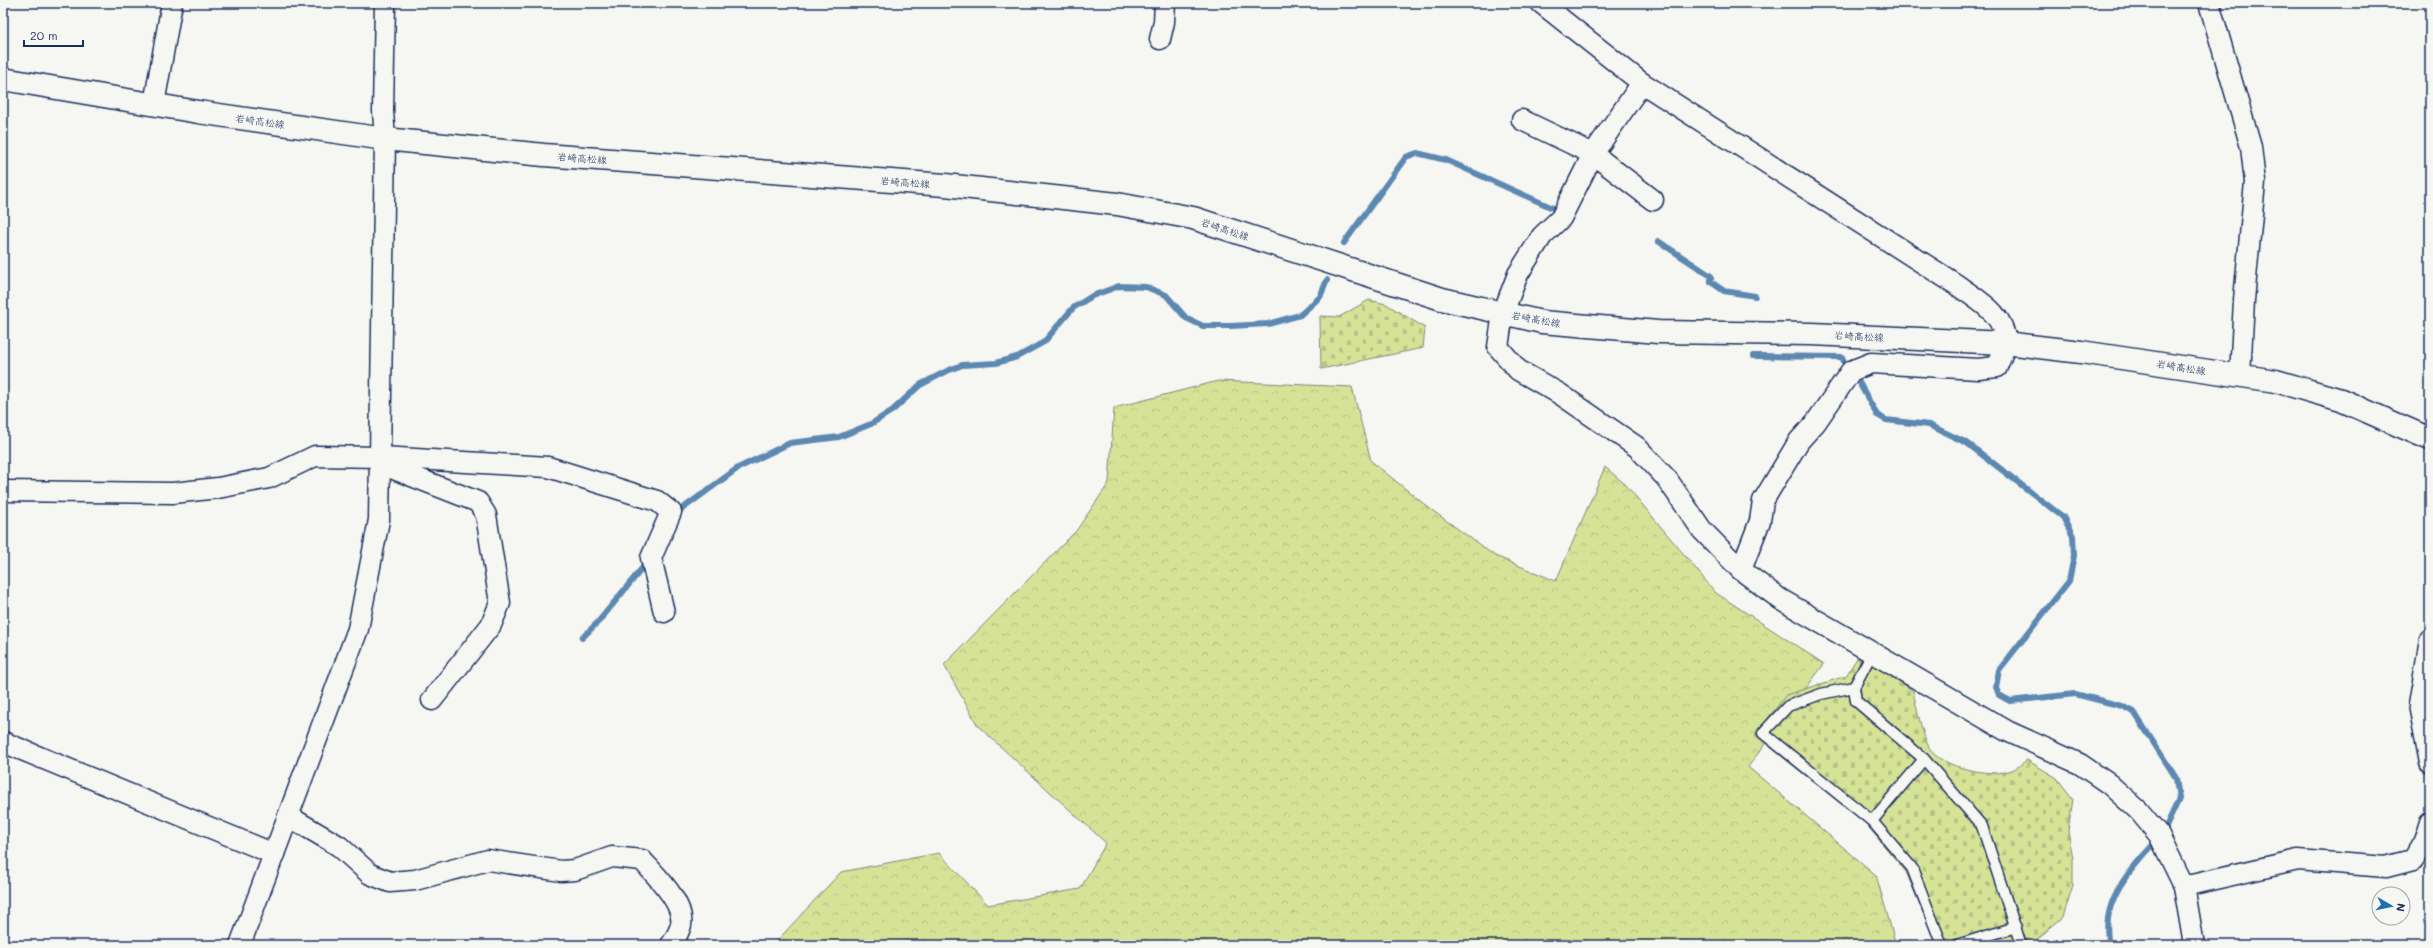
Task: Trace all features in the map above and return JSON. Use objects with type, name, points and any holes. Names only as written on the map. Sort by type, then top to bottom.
[{"type":"main road","name":"岩崎高松線","points":[[3,79],[154,104],[386,139],[544,155],[945,186],[1117,204],[1193,218],[1442,299],[1542,322],[1658,332],[1812,334],[2005,343],[2080,352],[2276,381],[2341,400],[2430,439]]},
{"type":"street","points":[[154,104],[172,3]]},
{"type":"street","points":[[240,945],[358,629],[379,520],[382,461],[386,139],[383,110],[385,3]]},
{"type":"street","points":[[1160,39],[1164,22],[1164,3]]},
{"type":"street","points":[[1541,3],[1642,83],[1957,285],[1993,311],[2000,325],[2005,343],[1997,367],[1978,369],[1871,364],[1851,371],[1816,422],[1799,441],[1763,500],[1760,521],[1741,570]]},
{"type":"street","points":[[2209,3],[2252,147],[2255,182],[2240,376]]},
{"type":"street","points":[[1642,83],[1593,154],[1561,218],[1542,236],[1518,274],[1502,313],[1498,347],[1518,370],[1560,394],[1637,447],[1667,478],[1702,530],[1741,570],[1780,599],[1873,651],[2007,731],[2080,764],[2109,784],[2139,811],[2159,835],[2184,886],[2189,929],[2194,945]]},
{"type":"street","points":[[1522,120],[1593,154],[1653,200]]},
{"type":"street","points":[[3,491],[173,493],[218,488],[269,478],[315,456],[382,461],[548,468],[656,502],[671,512],[651,558],[664,612]]},
{"type":"street","points":[[382,461],[478,502],[486,515],[500,603],[491,625],[432,700]]},
{"type":"street","points":[[2430,640],[2419,706],[2430,763]]},
{"type":"street","points":[[3,742],[274,854]]},
{"type":"street","points":[[288,816],[339,846],[370,874],[390,882],[414,880],[488,860],[561,871],[575,870],[612,858],[642,860],[669,891],[678,909],[681,924],[671,945]]},
{"type":"street","points":[[2184,886],[2298,860],[2386,866],[2413,860],[2424,841],[2430,822]]},
{"type":"lane","points":[[1873,651],[1854,687],[1856,701],[1924,759],[1982,826],[2021,945]]},
{"type":"lane","points":[[1854,687],[1821,694],[1788,706],[1763,733],[1872,821],[1912,868],[1942,945]]},
{"type":"lane","points":[[1872,821],[1924,759]]},
{"type":"lane","points":[[1957,945],[2016,927]]},
{"type":"green space","points":[[1369,300],[1386,304],[1425,328],[1423,348],[1321,369],[1320,316],[1339,317]]},
{"type":"green space","points":[[1218,381],[1352,387],[1371,461],[1429,508],[1495,556],[1556,581],[1605,467],[1626,485],[1716,593],[1824,664],[1748,767],[1876,875],[1896,945],[773,945],[841,872],[939,853],[988,905],[1080,889],[1106,843],[978,726],[944,665],[1076,531],[1109,483],[1114,408]]},
{"type":"green space","points":[[1857,658],[1889,674],[1913,691],[1927,744],[1931,751],[1942,760],[1961,768],[1994,773],[2012,770],[2027,760],[2057,778],[2073,799],[2068,831],[2073,858],[2073,885],[2063,917],[2030,945],[1937,945],[1906,872],[1865,823],[1755,735],[1786,695],[1846,676]]},
{"type":"waterway","points":[[1344,243],[1406,157],[1417,153],[1446,160],[1555,209]]},
{"type":"waterway","points":[[1658,241],[1711,276],[1711,282],[1724,291],[1755,296]]},
{"type":"waterway","points":[[682,509],[738,468],[790,443],[839,437],[871,424],[893,410],[920,385],[947,371],[962,365],[996,363],[1017,357],[1044,342],[1073,308],[1092,296],[1119,286],[1146,287],[1166,295],[1186,318],[1203,326],[1230,326],[1268,324],[1300,315],[1320,297],[1327,280]]},
{"type":"waterway","points":[[1753,356],[1842,357],[1846,366]]},
{"type":"waterway","points":[[1856,377],[1877,415],[1886,420],[1929,425],[1967,443],[2063,517],[2073,536],[2074,556],[2069,581],[1999,670],[1996,687],[1999,695],[2010,701],[2075,694],[2122,706],[2134,712],[2176,778],[2179,799],[2165,829]]},
{"type":"waterway","points":[[582,638],[599,621],[644,566]]},
{"type":"waterway","points":[[2109,945],[2107,930],[2108,916],[2117,891],[2133,868],[2152,846]]}]
